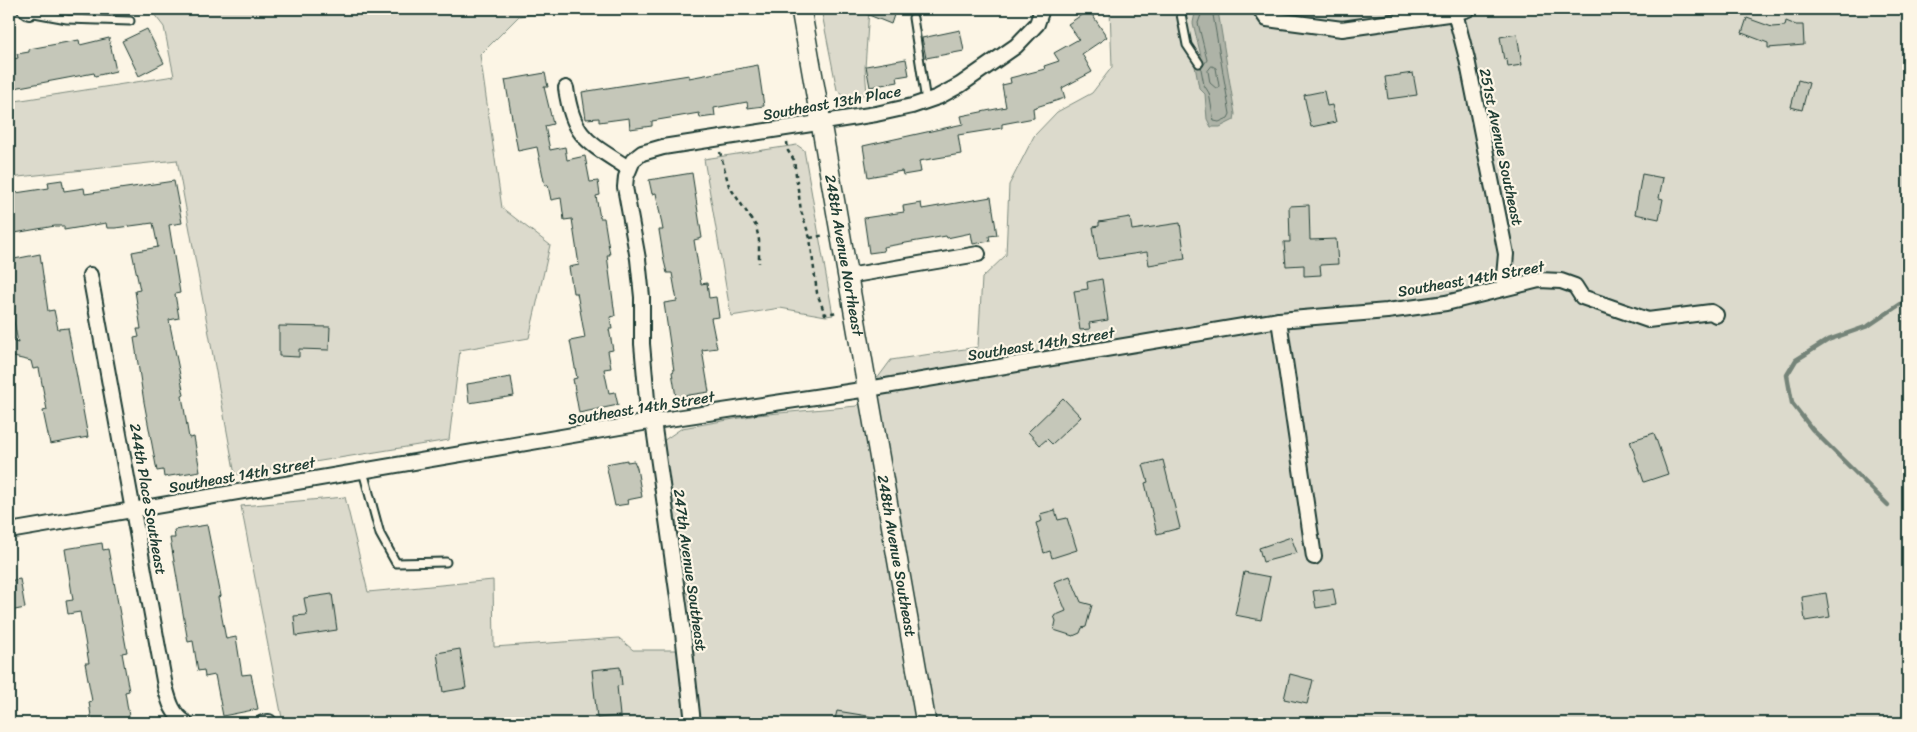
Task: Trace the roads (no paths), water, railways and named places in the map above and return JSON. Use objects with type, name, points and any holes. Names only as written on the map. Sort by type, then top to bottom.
[{"type":"street","name":"248th Avenue Northeast","points":[[801,9],[816,84],[821,123],[868,389]]},
{"type":"street","name":"Southeast 13th Place","points":[[628,168],[633,160],[642,153],[663,147],[876,114],[926,101],[960,85],[1016,46],[1037,24],[1042,9]]},
{"type":"street","points":[[1260,9],[1267,19],[1342,29],[1461,11]]},
{"type":"street","name":"251st Avenue Southeast","points":[[1461,11],[1467,59],[1506,254],[1503,288]]},
{"type":"street","points":[[566,88],[570,112],[576,127],[589,142],[628,168]]},
{"type":"street","name":"247th Avenue Southeast","points":[[628,168],[625,187],[639,268],[642,297],[642,344],[651,422],[683,632],[693,723]]},
{"type":"street","points":[[848,276],[978,254]]},
{"type":"street","name":"244th Place Southeast","points":[[90,275],[165,686],[169,703],[176,716],[186,723]]},
{"type":"street","name":"Southeast 14th Street","points":[[9,531],[651,422],[868,389],[1279,320],[1387,311],[1446,303],[1539,280],[1561,281],[1575,286],[1582,297],[1648,320],[1711,312],[1716,314]]},
{"type":"street","points":[[1279,320],[1314,557]]},
{"type":"street","name":"248th Avenue Southeast","points":[[868,389],[926,723]]},
{"type":"lane","points":[[1180,9],[1187,45],[1199,63]]},
{"type":"lane","points":[[27,10],[67,19],[130,21]]},
{"type":"lane","points":[[913,18],[926,101]]},
{"type":"lane","points":[[363,471],[380,534],[396,562],[446,562]]},
{"type":"water","points":[[1202,9],[1215,9],[1218,11],[1235,114],[1234,120],[1220,127],[1211,127],[1207,119],[1205,94],[1199,88],[1195,66],[1202,60],[1193,23],[1195,13]]},
{"type":"waterway","points":[[1888,505],[1812,429],[1792,403],[1787,375],[1796,360],[1828,340],[1868,326],[1908,299]]}]
